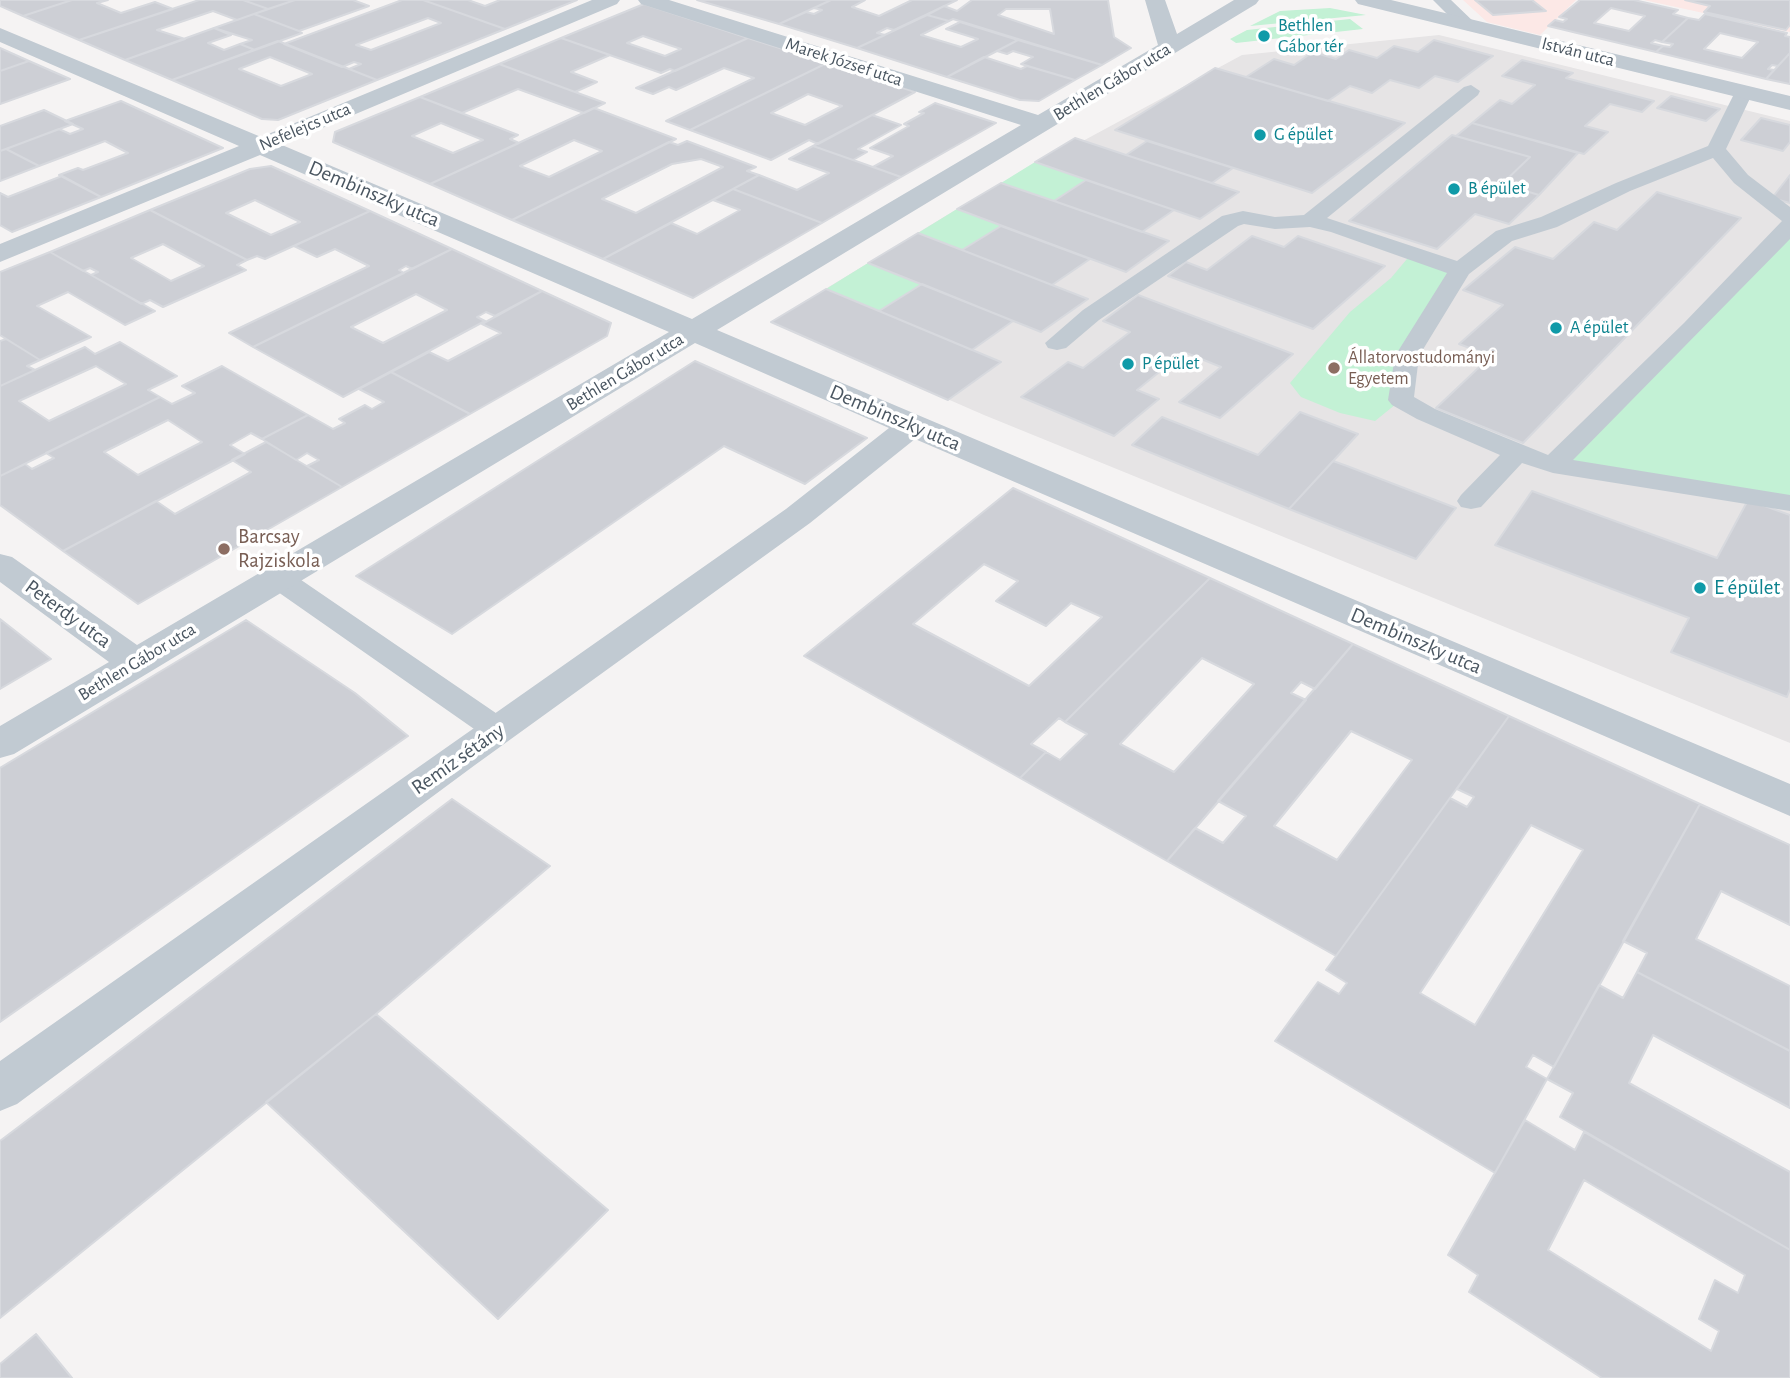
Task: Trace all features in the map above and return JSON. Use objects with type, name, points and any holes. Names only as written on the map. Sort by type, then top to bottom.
[{"type":"street","name":"Nefelejcs utca","points":[[0,254],[610,0]]},
{"type":"street","name":"Marek József utca","points":[[648,0],[1041,124]]},
{"type":"street","points":[[1155,0],[1170,47]]},
{"type":"street","name":"Bethlen Gábor utca","points":[[0,744],[1249,0]]},
{"type":"street","name":"István utca","points":[[1365,0],[1790,103]]},
{"type":"street","name":"Dembinszky utca","points":[[0,34],[1790,801]]},
{"type":"street","name":"Remíz sétány","points":[[0,1088],[798,516],[912,425]]},
{"type":"street","name":"Peterdy utca","points":[[0,565],[136,663]]},
{"type":"lane","points":[[1441,0],[1467,24]]},
{"type":"lane","points":[[1310,221],[1471,91]]},
{"type":"lane","points":[[1744,92],[1716,150],[1623,187],[1549,222],[1504,236],[1460,270],[1407,355],[1401,400],[1426,414],[1517,453],[1553,465],[1790,503]]},
{"type":"lane","points":[[1716,150],[1741,179],[1790,217]]},
{"type":"lane","points":[[1057,343],[1091,316],[1230,222],[1243,217],[1275,223],[1310,221],[1336,226],[1460,270]]},
{"type":"lane","points":[[1553,465],[1692,328],[1790,226]]},
{"type":"lane","points":[[1471,501],[1517,453]]},
{"type":"lane","points":[[278,578],[498,730]]},
{"type":"shaded area","points":[[1463,0],[1576,0],[1540,35],[1487,22]]},
{"type":"shaded area","points":[[1644,0],[1790,0],[1790,32]]},
{"type":"shaded area","name":"Állatorvostudományi Egyetem","points":[[1439,35],[1790,121],[1790,743],[984,415],[771,322],[957,209],[1242,55]]},
{"type":"green space","points":[[1330,8],[1366,15],[1250,26],[1280,11]]},
{"type":"green space","points":[[1350,19],[1363,29],[1236,43],[1230,39],[1247,30]]},
{"type":"green space","points":[[1035,162],[1086,180],[1054,201],[1001,183]]},
{"type":"green space","points":[[957,209],[1001,226],[962,250],[918,233]]},
{"type":"green space","points":[[1790,226],[1790,503],[1553,465]]},
{"type":"green space","points":[[1412,253],[1460,270],[1407,355],[1401,400],[1375,421],[1340,413],[1301,397],[1290,383],[1350,312],[1391,278]]},
{"type":"green space","points":[[868,263],[922,284],[879,311],[826,289]]},
{"type":"building","points":[[0,0],[72,0],[23,16],[0,6]]},
{"type":"building","points":[[72,0],[108,0],[97,3],[121,13],[155,2],[173,9],[79,40],[23,16]]},
{"type":"building","points":[[199,0],[243,0],[268,9],[237,20],[213,11],[157,30],[185,39],[125,60],[79,40]]},
{"type":"building","points":[[243,0],[295,0],[268,9]]},
{"type":"building","points":[[295,0],[353,0],[369,6],[299,31],[254,14]]},
{"type":"building","points":[[402,0],[423,0],[505,29],[377,80],[349,69],[361,64],[354,62],[342,67],[284,44]],"holes":[[[428,18],[441,23],[371,50],[356,45]]]},
{"type":"building","points":[[423,0],[468,0],[485,6],[500,0],[577,0],[505,29]]},
{"type":"building","points":[[697,0],[831,0],[779,24]]},
{"type":"building","points":[[831,0],[865,0],[852,7],[879,16],[912,0],[957,0],[894,30],[887,28],[877,33],[885,35],[857,48],[779,24],[806,12],[814,14],[822,10],[814,8]]},
{"type":"building","points":[[972,0],[1108,0],[1114,37],[1131,48],[1102,65],[953,19],[949,21],[927,15],[944,6],[957,11]],"holes":[[[1006,9],[1050,9],[1054,34],[998,15]]]},
{"type":"building","points":[[1475,0],[1532,0],[1546,11],[1493,15]]},
{"type":"building","points":[[1580,0],[1634,0],[1678,10],[1673,14],[1688,18],[1662,42],[1655,40],[1651,43],[1663,46],[1656,52],[1548,26],[1555,20],[1563,22],[1567,19],[1559,17]],"holes":[[[1611,8],[1645,16],[1629,31],[1594,23]]]},
{"type":"building","points":[[1685,0],[1790,0],[1790,25],[1786,30],[1704,12],[1710,6]]},
{"type":"building","points":[[644,4],[748,38],[675,71],[670,69],[661,73],[561,38]],"holes":[[[643,36],[681,49],[665,56],[627,43]]]},
{"type":"building","points":[[254,14],[302,33],[255,50],[240,44],[252,40],[214,28]]},
{"type":"building","points":[[1705,14],[1787,33],[1785,36],[1790,37],[1790,53],[1778,66],[1772,65],[1768,69],[1774,70],[1766,79],[1656,52],[1663,46],[1670,47],[1673,44],[1662,42],[1688,18],[1699,20]],"holes":[[[1720,33],[1758,42],[1742,58],[1704,49]]]},
{"type":"building","points":[[927,15],[949,21],[921,35],[961,47],[978,39],[946,29],[960,22],[1018,40],[947,77],[857,48]]},
{"type":"building","points":[[214,28],[231,35],[208,43],[224,50],[240,44],[255,50],[172,80],[125,60]]},
{"type":"building","points":[[561,38],[610,55],[571,72],[597,82],[575,92],[499,64]]},
{"type":"building","points":[[748,38],[827,63],[690,130],[666,121],[754,78],[724,68],[676,90],[669,87],[653,94],[636,88]]},
{"type":"building","points":[[1018,40],[1102,65],[1075,80],[1021,64],[1033,57],[1013,51],[1007,54],[997,51]]},
{"type":"building","points":[[1434,40],[1493,56],[1458,82],[1435,76],[1419,88],[1390,80],[1372,93],[1350,86],[1328,101],[1246,77],[1274,59],[1294,65],[1313,52],[1336,59],[1349,50],[1377,58],[1394,46],[1418,52]]},
{"type":"building","points":[[278,41],[377,80],[278,120],[262,119],[172,80]],"holes":[[[270,57],[312,74],[281,86],[239,69]]]},
{"type":"building","points":[[0,48],[29,61],[0,71]]},
{"type":"building","points":[[1790,53],[1790,84],[1766,79]]},
{"type":"building","points":[[984,57],[1021,69],[1027,66],[1075,80],[1039,101],[1020,100],[947,77]]},
{"type":"building","name":"B épület","points":[[1522,60],[1573,73],[1566,78],[1654,101],[1642,112],[1610,104],[1585,126],[1608,132],[1584,154],[1472,123],[1500,100],[1512,104],[1535,85],[1502,76]]},
{"type":"building","points":[[29,61],[70,79],[0,104],[0,71]]},
{"type":"building","points":[[827,63],[915,92],[818,144],[809,140],[771,160],[690,130]],"holes":[[[808,94],[842,106],[805,125],[771,113]]]},
{"type":"building","points":[[499,64],[605,103],[584,113],[518,89],[462,113],[420,97]]},
{"type":"building","name":"G épület","points":[[1215,68],[1405,123],[1312,193],[1115,130]]},
{"type":"building","points":[[1671,96],[1720,109],[1706,121],[1657,108]]},
{"type":"building","points":[[420,97],[518,135],[510,139],[519,143],[430,184],[333,142],[335,132]],"holes":[[[441,123],[483,140],[453,153],[412,136]]]},
{"type":"building","points":[[121,101],[223,148],[101,197],[59,175],[78,168],[83,170],[128,153],[105,141],[39,166],[6,149],[59,129],[70,134],[83,129],[65,121]]},
{"type":"building","points":[[935,103],[996,123],[901,177],[873,167],[893,156],[870,148],[909,126],[904,124],[924,113],[919,112]]},
{"type":"building","points":[[594,108],[676,139],[512,220],[430,184]],"holes":[[[574,140],[602,151],[549,177],[520,166]]]},
{"type":"building","points":[[44,110],[73,124],[0,151],[0,126]]},
{"type":"building","points":[[872,115],[901,125],[858,149],[867,152],[853,160],[813,146]]},
{"type":"building","points":[[1761,118],[1790,125],[1790,142],[1783,151],[1741,140]]},
{"type":"building","points":[[1472,123],[1578,153],[1539,195],[1502,184],[1530,157],[1456,136]]},
{"type":"building","name":"B épület","points":[[1452,135],[1530,157],[1502,184],[1539,195],[1509,224],[1475,214],[1437,249],[1349,221]]},
{"type":"building","points":[[1075,138],[1239,192],[1200,219],[1035,162]]},
{"type":"building","points":[[687,141],[756,167],[747,171],[759,175],[603,259],[512,220],[669,142],[678,145]],"holes":[[[701,159],[723,167],[636,213],[602,199],[672,164]]]},
{"type":"building","points":[[1147,141],[1233,168],[1212,183],[1126,155]]},
{"type":"building","points":[[813,146],[901,177],[822,223],[733,189],[759,175],[797,190],[829,173],[789,159]]},
{"type":"building","points":[[6,149],[39,166],[0,181],[0,151]]},
{"type":"building","points":[[271,166],[370,211],[265,259],[257,256],[247,260],[150,210],[250,169]],"holes":[[[255,200],[300,222],[271,235],[226,213]]]},
{"type":"building","points":[[1790,175],[1790,203],[1772,198]]},
{"type":"building","points":[[62,176],[101,197],[12,232],[0,225],[0,193],[8,197]]},
{"type":"building","points":[[1086,180],[1174,210],[1142,232],[1054,201]]},
{"type":"building","points":[[1001,183],[1169,241],[1126,272],[957,209]]},
{"type":"building","points":[[733,189],[822,223],[693,298],[603,259],[671,223],[697,234],[740,210],[713,200]]},
{"type":"building","name":"A épület","points":[[1657,192],[1741,218],[1523,443],[1436,408],[1491,356],[1459,344],[1503,305],[1463,290],[1515,247],[1553,259],[1594,222],[1617,230]]},
{"type":"building","points":[[150,210],[247,260],[237,265],[246,270],[163,307],[150,300],[141,304],[91,275],[98,272],[90,268],[83,271],[50,252]],"holes":[[[163,244],[204,266],[171,281],[131,258]]]},
{"type":"building","points":[[370,211],[452,249],[412,269],[406,266],[399,270],[404,273],[253,347],[229,333],[369,266],[335,249],[317,257],[294,246]]},
{"type":"building","points":[[1001,226],[1090,259],[1052,285],[962,250]]},
{"type":"building","points":[[918,233],[1088,299],[1041,332],[868,263]]},
{"type":"building","points":[[1252,236],[1284,247],[1298,236],[1385,266],[1313,329],[1168,276],[1186,262],[1207,270]]},
{"type":"building","points":[[452,249],[542,291],[495,316],[486,312],[477,317],[485,321],[343,397],[253,347]],"holes":[[[416,294],[447,310],[383,343],[351,327]]]},
{"type":"building","points":[[50,252],[155,311],[125,325],[68,292],[37,306],[91,337],[40,360],[0,335],[0,272]]},
{"type":"building","points":[[922,284],[1013,321],[972,350],[879,311]]},
{"type":"building","points":[[826,289],[1001,362],[948,400],[771,322]]},
{"type":"building","points":[[542,291],[611,323],[607,336],[470,414],[391,372],[429,352],[448,361],[501,333],[482,324]]},
{"type":"building","name":"P épület","points":[[1138,295],[1293,354],[1220,418],[1179,402],[1221,367],[1184,352],[1137,390],[1159,399],[1114,436],[1021,397],[1068,362],[1083,368],[1130,332],[1103,321]]},
{"type":"building","points":[[6,339],[40,360],[27,366],[35,370],[0,386],[0,341]]},
{"type":"building","points":[[120,342],[177,376],[148,390],[160,397],[0,476],[0,386],[85,347],[95,354]],"holes":[[[96,366],[126,384],[49,421],[19,401]]]},
{"type":"building","points":[[695,361],[867,438],[805,484],[724,446],[452,634],[356,576]]},
{"type":"building","points":[[222,366],[308,415],[262,439],[251,433],[230,445],[245,454],[63,551],[0,505],[0,476],[25,464],[32,469],[54,458],[46,453],[160,397],[172,404],[195,393],[182,386]],"holes":[[[168,420],[202,442],[138,475],[104,452]]]},
{"type":"building","points":[[391,372],[470,414],[342,487],[307,466],[319,460],[307,453],[296,460],[262,439],[308,415],[333,429],[345,423],[339,419],[365,405],[372,409],[384,402],[359,389]]},
{"type":"building","points":[[1300,412],[1358,434],[1289,509],[1132,445],[1162,417],[1258,455]]},
{"type":"building","points":[[266,442],[342,487],[138,604],[63,551],[156,501],[175,514],[251,472],[232,460]]},
{"type":"building","points":[[1333,461],[1456,508],[1416,559],[1289,509]]},
{"type":"building","points":[[1013,488],[1210,578],[1065,722],[1059,718],[1031,744],[1046,752],[1020,778],[804,656]],"holes":[[[984,564],[1018,581],[996,601],[1046,626],[1071,603],[1102,617],[1029,686],[913,624]]]},
{"type":"building","name":"E épület","points":[[1532,491],[1717,558],[1748,500],[1790,515],[1790,689],[1787,697],[1671,652],[1689,618],[1495,545]]},
{"type":"building","points":[[1210,578],[1353,644],[1315,689],[1301,682],[1291,693],[1306,700],[1167,861],[1020,778],[1046,752],[1060,760],[1087,734],[1065,722]],"holes":[[[1202,658],[1254,684],[1174,772],[1120,744]]]},
{"type":"building","points":[[0,619],[51,659],[0,689]]},
{"type":"building","points":[[246,620],[355,693],[408,736],[0,1022],[0,768]]},
{"type":"building","points":[[1353,644],[1509,716],[1336,956],[1167,861],[1195,828],[1223,843],[1246,816],[1218,801]],"holes":[[[1351,731],[1412,760],[1337,860],[1274,826]]]},
{"type":"building","points":[[1509,716],[1700,804],[1554,1067],[1533,1055],[1526,1067],[1547,1079],[1495,1173],[1275,1041],[1318,982],[1339,994],[1347,983],[1326,970],[1450,798],[1467,807],[1474,797],[1457,789]],"holes":[[[1531,825],[1583,850],[1475,1025],[1420,993]]]},
{"type":"building","points":[[452,799],[550,866],[376,1014],[0,1318],[0,1141]]},
{"type":"building","points":[[1700,804],[1790,845],[1790,925],[1721,891],[1696,939],[1790,986],[1790,1051],[1637,972],[1647,953],[1623,941]]},
{"type":"building","points":[[1637,972],[1790,1051],[1790,1108],[1653,1035],[1629,1083],[1790,1172],[1790,1250],[1560,1117],[1573,1093],[1547,1079],[1599,985],[1623,998]]},
{"type":"building","points":[[376,1014],[608,1210],[498,1319],[266,1102]]},
{"type":"building","points":[[1525,1120],[1575,1150],[1584,1132],[1790,1250],[1790,1378],[1602,1378],[1469,1292],[1478,1275],[1448,1255]],"holes":[[[1584,1180],[1745,1275],[1738,1293],[1715,1280],[1699,1319],[1719,1331],[1711,1351],[1548,1250]]]},
{"type":"building","points":[[36,1334],[72,1378],[0,1378],[0,1364]]},
{"type":"place","name":"Bethlen Gábor tér","points":[[1264,36]]},
{"type":"place","name":"G épület","points":[[1260,135]]},
{"type":"place","name":"B épület","points":[[1454,189]]},
{"type":"place","name":"A épület","points":[[1556,328]]},
{"type":"place","name":"P épület","points":[[1128,364]]},
{"type":"place","name":"Állatorvostudományi Egyetem","points":[[1334,368]]},
{"type":"place","name":"Barcsay Rajziskola","points":[[224,549]]},
{"type":"place","name":"E épület","points":[[1700,588]]}]
